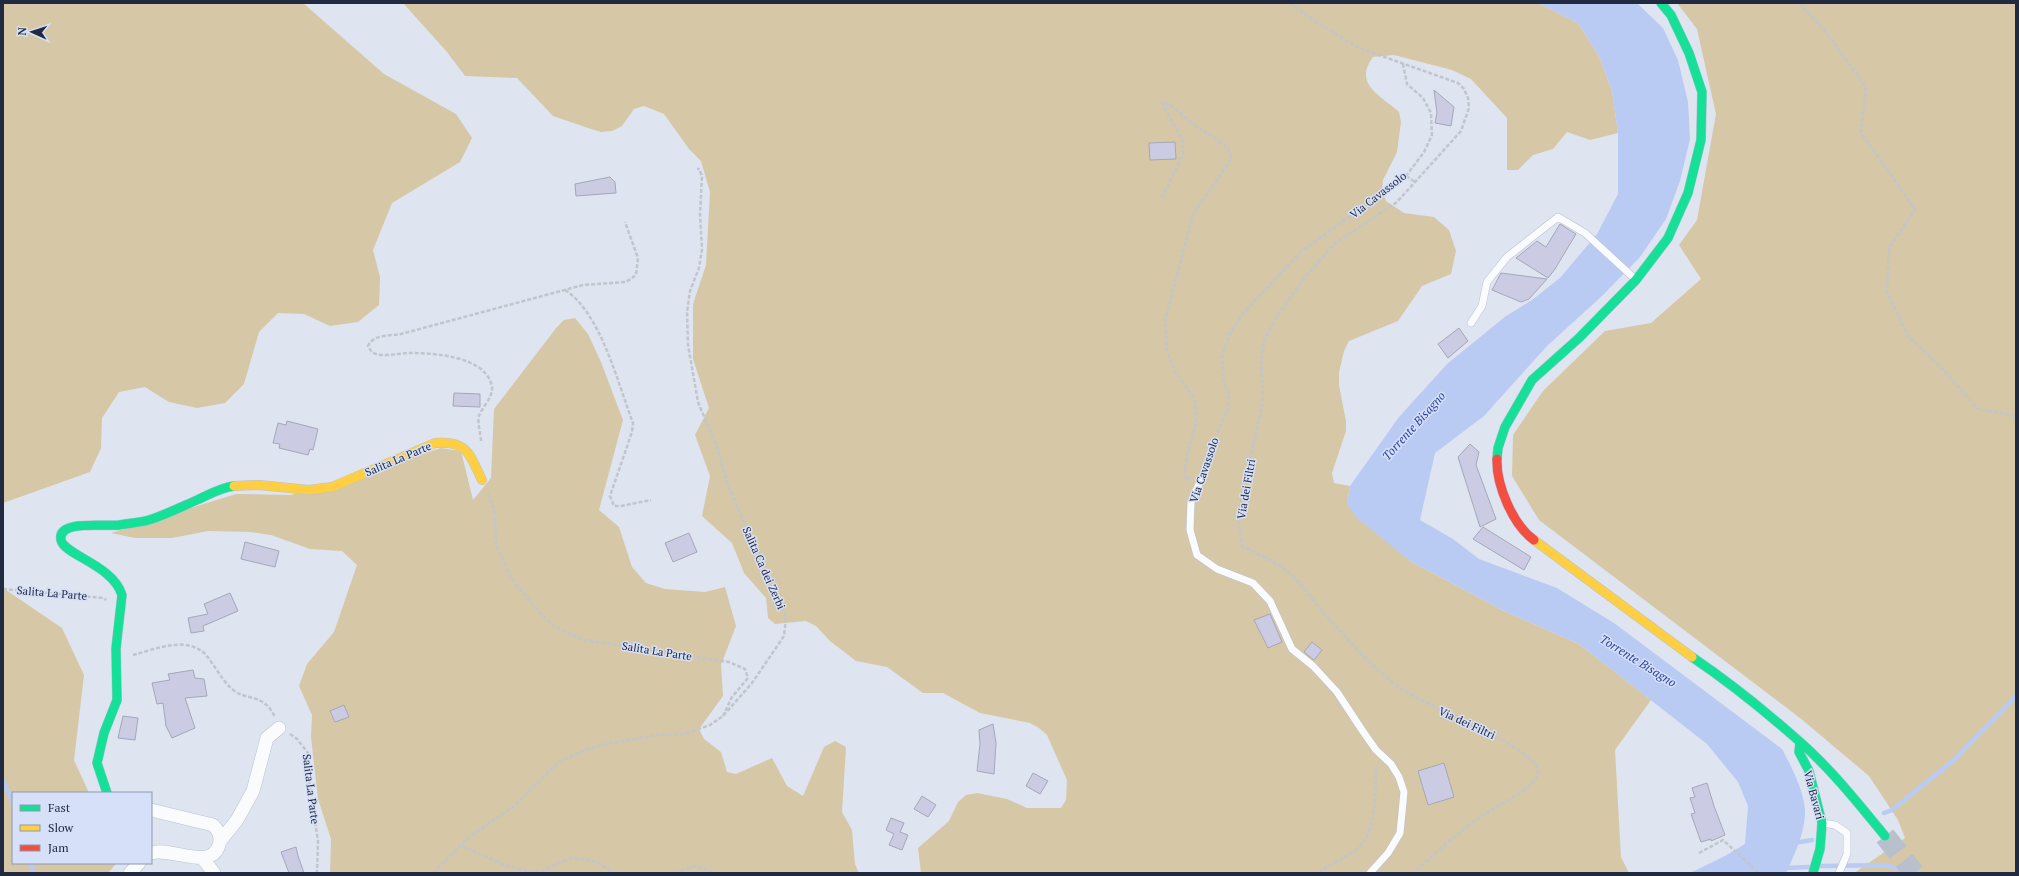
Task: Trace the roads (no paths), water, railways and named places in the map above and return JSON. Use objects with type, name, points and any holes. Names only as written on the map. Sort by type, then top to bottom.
[{"type":"main road","points":[[1661,3],[1671,15],[1689,53],[1702,92],[1701,140],[1688,193],[1668,238],[1636,280],[1579,338],[1532,380],[1505,427],[1498,448],[1496,469],[1507,506],[1531,538],[1663,637],[1714,672],[1800,742],[1854,798],[1885,836]]},
{"type":"main road","name":"Salita La Parte","points":[[107,792],[97,763],[100,744],[117,700],[116,648],[122,602],[120,588],[108,574],[98,566],[64,547],[61,540],[61,533],[65,528],[72,526],[112,526],[148,520],[231,486],[259,485],[309,490],[332,487],[435,443],[449,441],[461,443],[467,449],[482,480]]},
{"type":"main road","name":"Via Bavari","points":[[1800,742],[1799,752],[1808,771],[1822,823],[1820,849],[1813,873]]},
{"type":"street","points":[[1651,3],[1671,15]]},
{"type":"street","points":[[152,852],[167,852],[203,859],[213,854],[218,848],[221,840],[237,820],[253,791],[267,738],[279,728]]},
{"type":"street","points":[[152,810],[213,825],[218,831],[221,840]]},
{"type":"street","points":[[203,859],[214,873]]},
{"type":"street","points":[[130,873],[137,864]]},
{"type":"lane","points":[[1472,323],[1482,306],[1487,282],[1507,257],[1558,217],[1585,233],[1636,280]]},
{"type":"lane","name":"Via Cavassolo","points":[[1214,442],[1206,468],[1191,502],[1190,530],[1196,554],[1218,569],[1253,583],[1270,601],[1292,649],[1313,666],[1337,692],[1376,750],[1391,764],[1399,777],[1404,792],[1403,817],[1400,833],[1388,854],[1370,873]]},
{"type":"lane","points":[[1822,823],[1835,824],[1847,833],[1847,854],[1839,873]]},
{"type":"water","name":"Torrente Bisagno","points":[[1538,3],[1637,3],[1663,28],[1678,60],[1688,102],[1690,139],[1680,181],[1666,219],[1640,257],[1602,296],[1547,346],[1484,416],[1435,453],[1420,520],[1453,539],[1479,559],[1557,588],[1614,623],[1782,749],[1800,787],[1805,810],[1802,834],[1786,873],[1690,873],[1725,856],[1745,844],[1748,806],[1738,782],[1707,744],[1579,644],[1504,611],[1410,561],[1357,518],[1347,504],[1350,486],[1399,417],[1447,364],[1506,316],[1532,300],[1560,278],[1597,234],[1618,194],[1618,133],[1612,91],[1599,56],[1578,23]]},
{"type":"waterway","points":[[1884,813],[1892,810],[1954,760],[2016,696]]},
{"type":"waterway","points":[[3,781],[12,800]]},
{"type":"waterway","points":[[1794,843],[1812,840]]},
{"type":"waterway","points":[[30,864],[34,873]]},
{"type":"waterway","points":[[1821,866],[1884,865],[1918,873]]},
{"type":"waterway","points":[[1785,868],[1809,867]]},
{"type":"tunnel","points":[[1885,836],[1914,873]]}]
